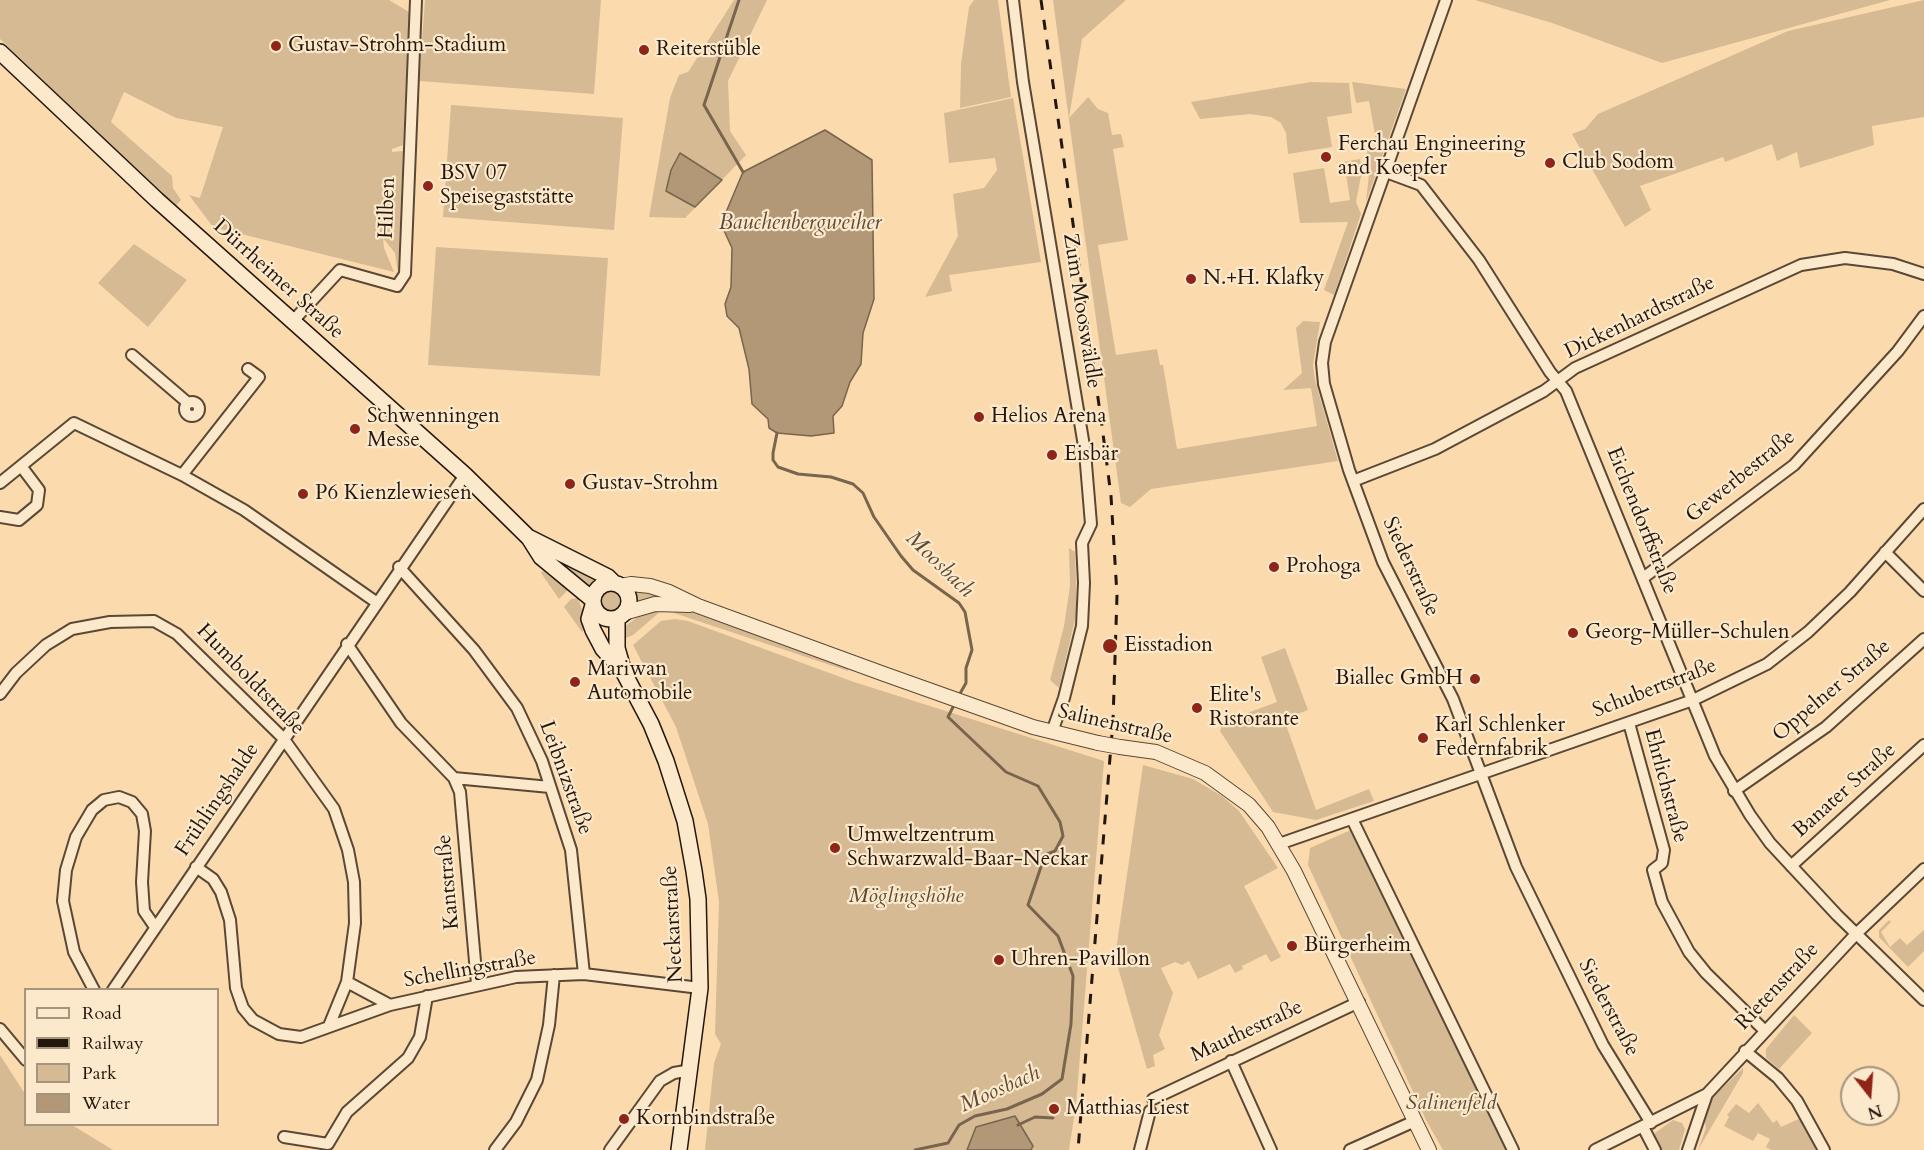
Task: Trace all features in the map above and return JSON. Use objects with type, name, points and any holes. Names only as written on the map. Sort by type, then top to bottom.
[{"type":"main road","name":"Dürrheimer Straße","points":[[0,52],[292,322],[465,475],[529,538],[541,557],[593,602]]},
{"type":"main road","name":"Dürrheimer Straße","points":[[529,538],[608,577],[617,585]]},
{"type":"main road","points":[[617,585],[629,599],[620,616],[602,617],[593,602],[600,586],[617,585]]},
{"type":"main road","name":"Neckarstraße","points":[[593,602],[589,620],[593,630],[603,649],[623,671]]},
{"type":"main road","name":"Neckarstraße","points":[[620,616],[617,648],[623,671],[651,724],[686,821],[698,899],[700,988],[679,1150]]},
{"type":"street","name":"Hilben","points":[[292,322],[340,270],[397,286],[405,274],[416,0]]},
{"type":"street","name":"Zum Mooswäldle","points":[[1013,0],[1023,82],[1084,452],[1091,524],[1082,543],[1082,626],[1064,698],[1052,732]]},
{"type":"street","name":"Siederstraße","points":[[1446,0],[1337,308],[1322,363],[1326,393],[1353,481],[1383,562],[1453,699],[1516,867],[1603,1045],[1647,1125],[1655,1150]]},
{"type":"street","name":"Eichendorffstraße","points":[[1386,172],[1421,185],[1479,260],[1550,372],[1566,391],[1715,756],[1734,791],[1756,824],[1791,866],[1924,1000]]},
{"type":"street","name":"Dickenhardtstraße","points":[[1353,481],[1435,449],[1544,391],[1575,368],[1801,265],[1845,258],[1893,264],[1924,274]]},
{"type":"street","name":"Gewerbestraße","points":[[1643,578],[1794,465],[1898,351],[1924,316]]},
{"type":"street","points":[[132,355],[189,403]]},
{"type":"street","points":[[182,475],[259,377],[248,369]]},
{"type":"street","points":[[0,483],[74,423],[182,475],[244,510],[376,602]]},
{"type":"street","points":[[0,517],[20,520],[37,505],[39,490],[21,466]]},
{"type":"street","name":"Frühlingshalde","points":[[114,988],[399,567],[465,475]]},
{"type":"street","name":"Schubertstraße","points":[[1279,844],[1481,772],[1629,723],[1692,699],[1767,663],[1800,639],[1850,592],[1924,509]]},
{"type":"street","points":[[1886,552],[1924,591]]},
{"type":"street","name":"Leibnizstraße","points":[[399,567],[474,650],[517,708],[542,761],[571,850],[584,974]]},
{"type":"street","name":"Salinenstraße","points":[[617,585],[650,586],[698,606],[1052,732],[1098,743],[1156,752],[1205,773],[1249,805],[1279,844],[1359,1002],[1429,1150]]},
{"type":"street","name":"Salinenstraße","points":[[620,616],[655,603],[698,606]]},
{"type":"street","name":"Humboldtstraße","points":[[0,694],[16,673],[46,645],[72,628],[110,622],[154,621],[177,633],[283,738],[334,809],[348,850],[354,882],[355,922],[347,982]]},
{"type":"street","name":"Oppelner Straße","points":[[1734,791],[1826,727],[1924,639]]},
{"type":"street","name":"Kantstraße","points":[[347,644],[401,723],[454,778],[460,792],[477,984]]},
{"type":"street","name":"Ehrlichstraße","points":[[1629,723],[1664,850],[1662,863],[1653,870],[1662,902],[1689,952],[1764,1030]]},
{"type":"street","name":"Banater Straße","points":[[1791,866],[1924,744]]},
{"type":"street","points":[[454,778],[550,787]]},
{"type":"street","points":[[93,988],[74,952],[63,901],[66,870],[76,837],[92,810],[104,800],[119,797],[132,802],[142,814],[146,831],[142,882],[144,911],[155,927]]},
{"type":"street","points":[[1352,819],[1513,1150]]},
{"type":"street","name":"Schellingstraße","points":[[196,867],[213,879],[221,892],[230,920],[236,988],[243,1008],[253,1020],[279,1034],[301,1037],[390,1005],[516,977],[584,974],[700,988]]},
{"type":"street","name":"Rietenstraße","points":[[1688,1150],[1707,1094],[1764,1030],[1856,934],[1924,869]]},
{"type":"street","points":[[495,1150],[516,1122],[537,1080],[549,1025],[554,975]]},
{"type":"street","points":[[329,1026],[347,982]]},
{"type":"street","name":"Schellingstraße","points":[[347,982],[390,1005]]},
{"type":"street","points":[[285,1137],[327,1147],[347,1112],[408,1058],[420,1037],[427,996]]},
{"type":"street","name":"Mauthestraße","points":[[1153,1099],[1359,1002]]},
{"type":"street","points":[[0,1029],[24,1058]]},
{"type":"street","points":[[1745,1051],[1778,1078],[1797,1101],[1824,1150]]},
{"type":"street","points":[[1231,1061],[1271,1150]]},
{"type":"street","points":[[610,1150],[660,1082],[674,1073],[691,1070]]},
{"type":"street","points":[[1595,1150],[1707,1094]]},
{"type":"street","points":[[1140,1150],[1150,1111]]},
{"type":"street","points":[[1350,1150],[1415,1121]]},
{"type":"green space","points":[[0,0],[389,0],[409,12],[403,145],[392,149],[392,152],[403,151],[398,273],[395,253],[383,238],[384,248],[394,272],[213,227],[189,195],[200,198],[223,127],[176,118],[124,92],[111,122],[172,176],[173,188],[181,200],[175,207],[0,39]]},
{"type":"green space","points":[[425,0],[601,0],[594,94],[419,81]]},
{"type":"green space","points":[[734,0],[767,0],[728,81],[730,131],[746,155],[685,218],[649,217],[670,98],[679,75],[688,72]]},
{"type":"green space","points":[[974,0],[998,0],[1011,97],[960,108],[961,64],[969,7]]},
{"type":"green space","points":[[1053,0],[1126,0],[1082,39],[1069,118],[1088,97],[1098,109],[1108,113],[1112,135],[1121,134],[1124,147],[1113,149],[1128,240],[1098,245],[1116,355],[1157,349],[1160,365],[1163,365],[1177,449],[1317,426],[1311,388],[1283,390],[1302,373],[1296,328],[1303,321],[1320,322],[1313,365],[1315,380],[1338,461],[1151,489],[1130,507],[1121,503]]},
{"type":"green space","points":[[1475,0],[1890,0],[1662,63],[1552,23]]},
{"type":"green space","points":[[1924,0],[1924,117],[1872,126],[1874,145],[1800,168],[1797,152],[1777,161],[1772,144],[1725,162],[1723,157],[1640,186],[1651,210],[1625,227],[1572,134],[1585,129],[1598,114],[1788,31]]},
{"type":"green space","points":[[1311,82],[1349,83],[1352,113],[1327,117],[1332,147],[1288,154],[1286,133],[1281,123],[1271,117],[1250,114],[1200,119],[1191,102]]},
{"type":"green space","points":[[1352,82],[1406,89],[1366,202],[1370,165],[1366,148],[1377,145],[1369,101],[1356,103]]},
{"type":"green space","points":[[1013,98],[1041,262],[949,275],[952,291],[925,297],[958,236],[953,194],[984,188],[997,170],[995,158],[949,163],[944,113]]},
{"type":"green space","points":[[451,105],[623,118],[614,230],[443,217]]},
{"type":"green space","points":[[1360,159],[1362,171],[1356,202],[1361,214],[1334,295],[1324,290],[1348,222],[1300,223],[1293,173],[1324,168],[1330,203],[1350,200],[1344,162]]},
{"type":"green space","points":[[134,244],[187,280],[148,327],[98,283]]},
{"type":"green space","points":[[436,247],[608,258],[600,376],[428,365]]},
{"type":"green space","points":[[1069,548],[1075,552],[1077,611],[1059,688],[1050,680],[1064,626],[1070,586]]},
{"type":"green space","points":[[555,559],[558,561],[603,580],[589,590]]},
{"type":"green space","points":[[543,571],[568,590],[559,599],[541,573]]},
{"type":"green space","points":[[610,591],[617,594],[620,601],[617,608],[610,611],[603,608],[600,601],[603,594]]},
{"type":"green space","points":[[630,591],[661,596],[660,600],[632,607]]},
{"type":"green space","points":[[578,598],[587,625],[582,632],[564,607],[571,599]]},
{"type":"green space","points":[[669,607],[685,610],[836,663],[848,671],[674,613]]},
{"type":"green space","points":[[648,610],[661,611],[633,635],[619,641],[625,626]]},
{"type":"green space","name":"Möglingshöhe","points":[[675,619],[688,621],[854,682],[1104,761],[1076,1105],[1069,1150],[705,1150],[714,1063],[721,1044],[715,1034],[719,902],[708,824],[676,727],[633,645],[661,621]]},
{"type":"green space","points":[[1285,648],[1308,710],[1284,719],[1316,810],[1369,789],[1374,801],[1316,820],[1273,812],[1220,731],[1223,722],[1277,702],[1261,657]]},
{"type":"green space","points":[[1143,765],[1193,779],[1222,796],[1239,811],[1278,868],[1244,886],[1281,957],[1271,962],[1266,954],[1242,966],[1243,969],[1235,973],[1230,964],[1198,979],[1189,961],[1182,965],[1175,962],[1161,968],[1173,993],[1159,1035],[1165,1049],[1153,1055],[1155,1066],[1147,1069],[1115,957]]},
{"type":"green space","name":"Salinenfeld","points":[[1351,830],[1507,1150],[1443,1150],[1427,1122],[1308,865],[1310,848]]},
{"type":"green space","points":[[1889,920],[1891,922],[1881,932],[1890,947],[1900,938],[1907,945],[1924,930],[1924,951],[1908,967],[1879,937],[1879,930]]},
{"type":"green space","points":[[1794,1015],[1812,1033],[1779,1069],[1766,1058],[1766,1049]]},
{"type":"green space","points":[[0,1055],[24,1092],[24,1126],[74,1126],[113,1150],[0,1150]]},
{"type":"green space","points":[[1743,1068],[1743,1073],[1698,1150],[1706,1128],[1703,1116],[1707,1103]]},
{"type":"green space","points":[[1758,1103],[1773,1123],[1777,1120],[1781,1127],[1801,1118],[1816,1150],[1771,1150],[1766,1147],[1770,1139],[1758,1133],[1753,1141],[1724,1126],[1729,1117],[1727,1115],[1736,1104],[1749,1113]]},
{"type":"green space","points":[[1673,1120],[1682,1123],[1685,1129],[1679,1150],[1661,1150],[1654,1138],[1655,1133]]},
{"type":"water","name":"Bauchenbergweiher","points":[[825,130],[872,160],[874,299],[863,333],[861,364],[850,382],[842,406],[833,416],[834,433],[811,436],[777,433],[769,428],[768,419],[752,404],[749,369],[739,328],[727,316],[725,304],[731,287],[732,248],[721,224],[743,172]]},
{"type":"water","points":[[680,153],[722,180],[695,207],[666,191],[671,170]]},
{"type":"water","points":[[1015,1116],[1033,1146],[1031,1150],[967,1150],[976,1127]]},
{"type":"waterway","name":"Moosbach","points":[[739,0],[704,105],[743,172]]},
{"type":"waterway","name":"Moosbach","points":[[777,433],[773,460],[778,467],[798,474],[831,477],[853,484],[863,493],[874,517],[913,570],[959,603],[965,612],[972,650],[966,668],[966,683],[958,697]]},
{"type":"waterway","name":"Moosbach","points":[[915,1150],[948,1143],[959,1125],[975,1116],[1007,1109],[1042,1094],[1062,1079],[1071,1024],[1073,976],[1058,936],[1028,905],[1045,855],[1055,851],[1063,836],[1060,822],[1038,786],[1006,772],[948,717],[955,703]]},
{"type":"waterway","points":[[1018,1125],[1035,1117],[1053,1118]]},
{"type":"railway","points":[[1041,0],[1111,496],[1117,595],[1113,721],[1078,1150]]},
{"type":"place","name":"Gustav-Strohm-Stadium","points":[[276,46]]},
{"type":"place","name":"Reiterstüble","points":[[644,50]]},
{"type":"place","name":"Ferchau Engineering and Koepfer","points":[[1326,157]]},
{"type":"place","name":"Club Sodom","points":[[1550,163]]},
{"type":"place","name":"BSV 07 Speisegaststätte","points":[[428,186]]},
{"type":"place","name":"N.+H. Klafky","points":[[1191,279]]},
{"type":"place","name":"Helios Arena","points":[[979,417]]},
{"type":"place","name":"Schwenningen Messe","points":[[355,429]]},
{"type":"place","name":"Eisbär","points":[[1052,455]]},
{"type":"place","name":"Gustav-Strohm","points":[[570,484]]},
{"type":"place","name":"P6 Kienzlewiesen","points":[[303,494]]},
{"type":"place","name":"Prohoga","points":[[1274,567]]},
{"type":"place","name":"Georg-Müller-Schulen","points":[[1573,633]]},
{"type":"place","name":"Eisstadion","points":[[1110,646]]},
{"type":"place","name":"Biallec GmbH","points":[[1475,679]]},
{"type":"place","name":"Mariwan Automobile","points":[[575,682]]},
{"type":"place","name":"Elite's Ristorante","points":[[1197,708]]},
{"type":"place","name":"Karl Schlenker Federnfabrik","points":[[1423,738]]},
{"type":"place","name":"Umweltzentrum Schwarzwald-Baar-Neckar","points":[[835,848]]},
{"type":"place","name":"Bürgerheim","points":[[1292,946]]},
{"type":"place","name":"Uhren-Pavillon","points":[[999,960]]},
{"type":"place","name":"Matthias Liest","points":[[1054,1109]]},
{"type":"place","name":"Kornbindstraße","points":[[624,1119]]}]
